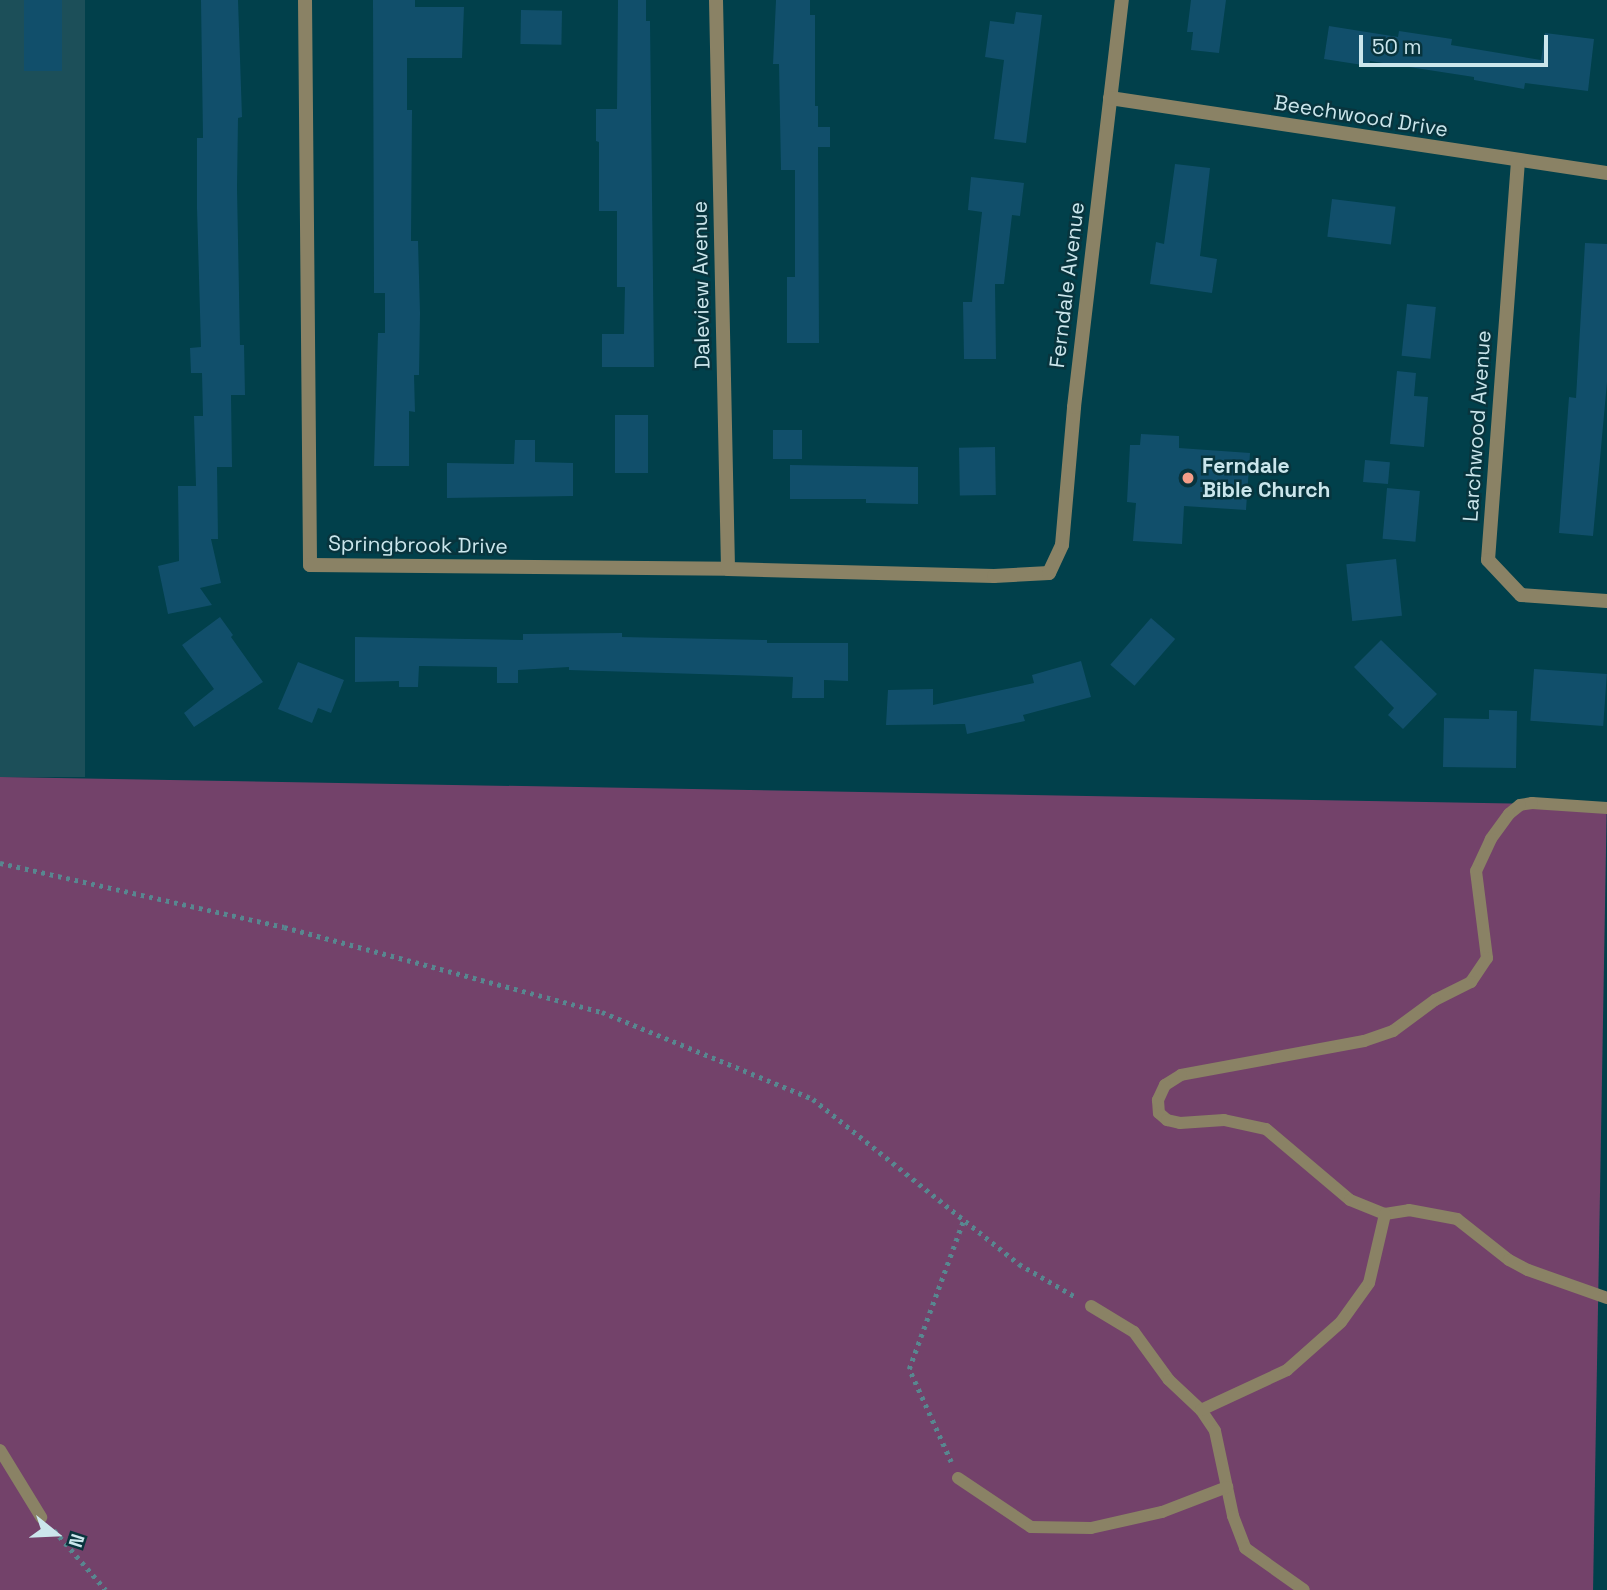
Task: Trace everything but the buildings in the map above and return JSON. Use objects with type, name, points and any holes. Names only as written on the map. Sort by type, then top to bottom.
[{"type":"street","name":"Springbrook Drive","points":[[304,0],[310,565],[728,569],[994,576],[1049,573]]},
{"type":"street","name":"Daleview Avenue","points":[[716,0],[728,569]]},
{"type":"street","name":"Ferndale Avenue","points":[[1049,573],[1062,545],[1075,394],[1122,0]]},
{"type":"street","name":"Beechwood Drive","points":[[1110,98],[1607,173]]},
{"type":"street","name":"Larchwood Avenue","points":[[1518,161],[1488,560],[1521,596],[1607,601]]},
{"type":"lane","points":[[1607,808],[1532,803],[1520,805],[1509,814],[1491,839],[1476,871],[1487,958],[1471,982],[1435,999],[1393,1031],[1364,1041],[1181,1075],[1165,1085],[1158,1101],[1159,1113],[1167,1120],[1180,1123],[1224,1120],[1266,1129],[1285,1142],[1334,1190],[1371,1210],[1385,1214],[1409,1210],[1457,1219],[1509,1260],[1528,1270],[1607,1298]]},
{"type":"lane","points":[[1201,1410],[1287,1370],[1341,1322],[1369,1283],[1385,1214]]},
{"type":"lane","points":[[1091,1306],[1134,1332],[1170,1380],[1201,1410],[1214,1432],[1245,1548],[1304,1590]]},
{"type":"lane","points":[[0,1450],[41,1517]]},
{"type":"lane","points":[[958,1479],[1031,1527],[1091,1528],[1162,1512],[1227,1487]]},
{"type":"path","points":[[0,863],[284,928],[602,1012],[813,1099],[1019,1264],[1091,1306]]},
{"type":"path","points":[[958,1479],[909,1369],[964,1219]]},
{"type":"path","points":[[41,1517],[106,1590]]},
{"type":"shaded area","points":[[0,0],[85,0],[85,777],[0,777]]},
{"type":"shaded area","points":[[0,777],[1607,805],[1593,1590],[0,1590]]},
{"type":"place","name":"Ferndale Bible Church","points":[[1188,478]]}]
